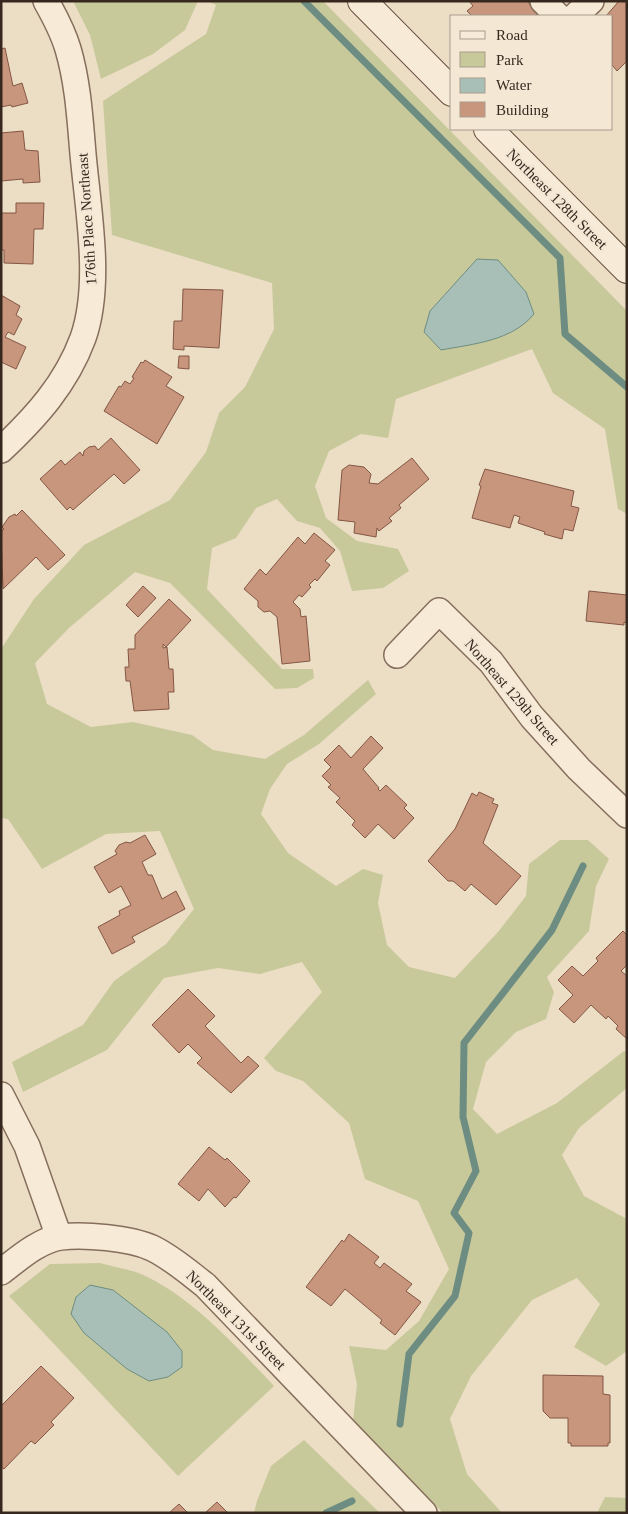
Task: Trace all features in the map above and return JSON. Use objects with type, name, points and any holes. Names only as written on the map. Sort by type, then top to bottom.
[{"type":"street","points":[[362,1],[450,90]]},
{"type":"street","points":[[543,1],[557,15]]},
{"type":"street","points":[[576,15],[591,1]]},
{"type":"street","name":"176th Place Northeast","points":[[1,450],[34,420],[62,382],[83,337],[92,294],[90,228],[76,83],[68,49],[52,11]]},
{"type":"street","name":"Northeast 128th Street","points":[[489,130],[627,270]]},
{"type":"street","name":"Northeast 129th Street","points":[[397,655],[439,611],[491,662],[532,717],[627,815]]},
{"type":"street","points":[[1,1095],[27,1146],[59,1237],[32,1249],[1,1272]]},
{"type":"street","name":"Northeast 131st Street","points":[[59,1237],[112,1239],[151,1247],[180,1266],[205,1285],[424,1513]]},
{"type":"green space","points":[[73,1],[198,1],[185,30],[153,54],[101,79],[90,35]]},
{"type":"green space","points":[[207,1],[323,1],[627,311],[627,514],[618,509],[605,429],[553,393],[532,349],[396,399],[388,438],[361,434],[329,451],[315,486],[326,518],[357,541],[398,549],[409,571],[383,588],[352,591],[340,551],[320,528],[297,521],[277,499],[256,508],[236,538],[212,548],[207,589],[282,669],[313,669],[314,678],[297,688],[275,689],[170,583],[135,572],[69,628],[35,663],[47,704],[91,727],[133,722],[192,735],[213,750],[265,759],[304,735],[368,680],[376,694],[319,744],[287,764],[270,789],[261,814],[288,853],[336,886],[363,869],[383,875],[378,903],[387,945],[409,967],[455,978],[498,932],[526,896],[529,864],[560,840],[588,840],[609,859],[596,886],[589,931],[547,977],[554,992],[546,1019],[516,1032],[486,1062],[473,1109],[497,1134],[557,1103],[624,1051],[627,1052],[627,1088],[579,1128],[562,1155],[584,1196],[627,1219],[627,1351],[606,1366],[574,1347],[600,1304],[577,1278],[532,1300],[471,1376],[450,1419],[467,1474],[502,1513],[443,1513],[353,1421],[357,1384],[349,1346],[386,1350],[419,1321],[449,1269],[418,1201],[365,1179],[349,1123],[303,1081],[276,1071],[264,1058],[322,992],[302,962],[260,974],[218,968],[164,978],[107,1050],[23,1092],[12,1062],[83,1025],[114,981],[166,944],[194,909],[160,831],[106,834],[42,869],[8,819],[1,818],[1,649],[34,599],[84,545],[170,500],[206,452],[219,413],[245,387],[274,329],[272,283],[112,235],[103,101],[206,34],[216,5]]},
{"type":"green space","points":[[100,1263],[141,1274],[177,1295],[212,1324],[274,1386],[178,1476],[9,1296],[50,1264]]},
{"type":"green space","points":[[304,1440],[380,1513],[254,1513],[271,1466]]},
{"type":"green space","points":[[605,1497],[627,1498],[627,1513],[597,1513]]},
{"type":"water","points":[[477,259],[498,260],[526,292],[534,314],[525,323],[503,336],[479,343],[441,350],[424,332],[430,311]]},
{"type":"water","points":[[90,1285],[113,1290],[167,1332],[182,1351],[182,1367],[168,1377],[149,1381],[127,1369],[84,1333],[71,1314],[76,1297]]},
{"type":"building","points":[[469,1],[527,1],[538,13],[536,15],[471,15],[467,11],[473,6]]},
{"type":"building","points":[[619,1],[627,1],[627,61],[617,71],[613,66],[613,15],[607,15]]},
{"type":"building","points":[[5,48],[13,86],[22,83],[28,103],[12,107],[11,105],[1,107],[1,49]]},
{"type":"building","points":[[23,131],[25,150],[38,151],[40,182],[23,183],[23,179],[1,181],[1,133]]},
{"type":"building","points":[[16,203],[44,203],[43,229],[34,229],[33,264],[4,263],[4,250],[1,250],[1,213],[16,213]]},
{"type":"building","points":[[183,289],[223,290],[219,348],[184,346],[184,350],[173,349],[174,321],[182,321]]},
{"type":"building","points":[[1,295],[20,306],[16,315],[22,319],[14,335],[8,332],[5,337],[26,347],[16,369],[1,362]]},
{"type":"building","points":[[179,356],[189,356],[189,369],[178,368]]},
{"type":"building","points":[[145,360],[172,377],[166,386],[184,397],[157,444],[104,411],[119,386],[121,387],[125,381],[130,384],[141,362],[143,363]]},
{"type":"building","points":[[111,438],[140,470],[124,484],[114,474],[73,510],[70,507],[67,510],[40,479],[61,460],[65,465],[80,452],[83,456],[84,451],[89,447],[95,446],[98,450]]},
{"type":"building","points":[[412,458],[429,479],[399,505],[401,508],[389,518],[392,521],[379,531],[377,528],[376,537],[354,533],[355,522],[338,520],[342,470],[349,465],[364,467],[371,474],[369,483],[378,484]]},
{"type":"building","points":[[485,469],[574,491],[571,506],[579,508],[573,531],[564,529],[562,539],[518,523],[520,517],[514,515],[510,528],[472,518],[481,486],[479,485]]},
{"type":"building","points":[[22,510],[65,555],[48,570],[36,557],[3,589],[1,531],[4,529],[2,527],[9,517],[15,514],[16,516]]},
{"type":"building","points":[[314,533],[335,550],[325,561],[330,565],[317,581],[315,579],[309,585],[311,587],[302,597],[299,595],[293,602],[300,609],[301,617],[306,616],[310,661],[282,664],[277,617],[270,611],[264,612],[258,607],[258,601],[244,589],[260,569],[266,575],[298,537],[305,544]]},
{"type":"building","points":[[143,586],[156,598],[138,617],[126,605]]},
{"type":"building","points":[[589,591],[627,595],[627,623],[624,622],[624,625],[586,621]]},
{"type":"building","points":[[169,599],[191,620],[166,647],[163,644],[163,648],[167,647],[169,669],[173,669],[174,692],[168,692],[169,709],[134,711],[130,681],[126,681],[125,667],[129,667],[128,649],[135,649],[135,635]]},
{"type":"building","points":[[371,736],[383,748],[363,769],[380,791],[386,785],[407,805],[404,808],[414,818],[394,839],[378,824],[365,838],[352,825],[355,821],[336,802],[340,798],[328,787],[331,785],[322,776],[331,767],[324,760],[339,745],[351,758]]},
{"type":"building","points":[[479,792],[494,799],[492,803],[498,805],[483,843],[521,876],[496,905],[471,884],[465,891],[453,881],[448,881],[428,861],[455,829],[472,793],[477,796]]},
{"type":"building","points":[[145,835],[156,854],[142,862],[148,875],[152,875],[162,899],[176,891],[185,909],[132,937],[135,942],[112,954],[98,927],[120,915],[119,911],[131,905],[121,886],[109,893],[94,867],[117,854],[115,851],[119,845],[126,842],[130,843]]},
{"type":"building","points":[[623,931],[627,935],[627,965],[621,971],[627,976],[627,1039],[616,1029],[618,1026],[608,1016],[606,1019],[591,1005],[574,1023],[559,1009],[573,995],[558,980],[572,966],[583,976],[598,961],[596,958]]},
{"type":"building","points":[[188,989],[215,1016],[205,1026],[241,1063],[248,1056],[259,1066],[231,1093],[197,1063],[202,1058],[188,1044],[179,1053],[152,1025]]},
{"type":"building","points":[[209,1147],[225,1160],[227,1158],[250,1181],[236,1198],[234,1197],[225,1207],[208,1189],[199,1201],[178,1184]]},
{"type":"building","points":[[349,1234],[379,1257],[374,1263],[380,1268],[384,1263],[412,1284],[406,1291],[421,1302],[395,1335],[380,1323],[382,1320],[345,1289],[331,1306],[306,1287],[342,1240],[344,1242]]},
{"type":"building","points":[[41,1366],[74,1398],[51,1422],[54,1425],[35,1444],[31,1441],[4,1469],[1,1467],[1,1406]]},
{"type":"building","points":[[543,1375],[603,1376],[603,1394],[610,1395],[610,1443],[608,1443],[608,1446],[571,1446],[571,1443],[568,1443],[568,1418],[550,1418],[543,1411]]},
{"type":"building","points":[[217,1502],[228,1513],[205,1513]]},
{"type":"building","points":[[179,1504],[188,1513],[169,1513]]},
{"type":"waterway","points":[[304,1],[560,258],[565,334],[627,387]]},
{"type":"waterway","points":[[400,1424],[409,1354],[455,1296],[469,1233],[454,1213],[476,1171],[463,1117],[464,1043],[552,930],[583,866]]},
{"type":"waterway","points":[[326,1513],[352,1501]]}]
